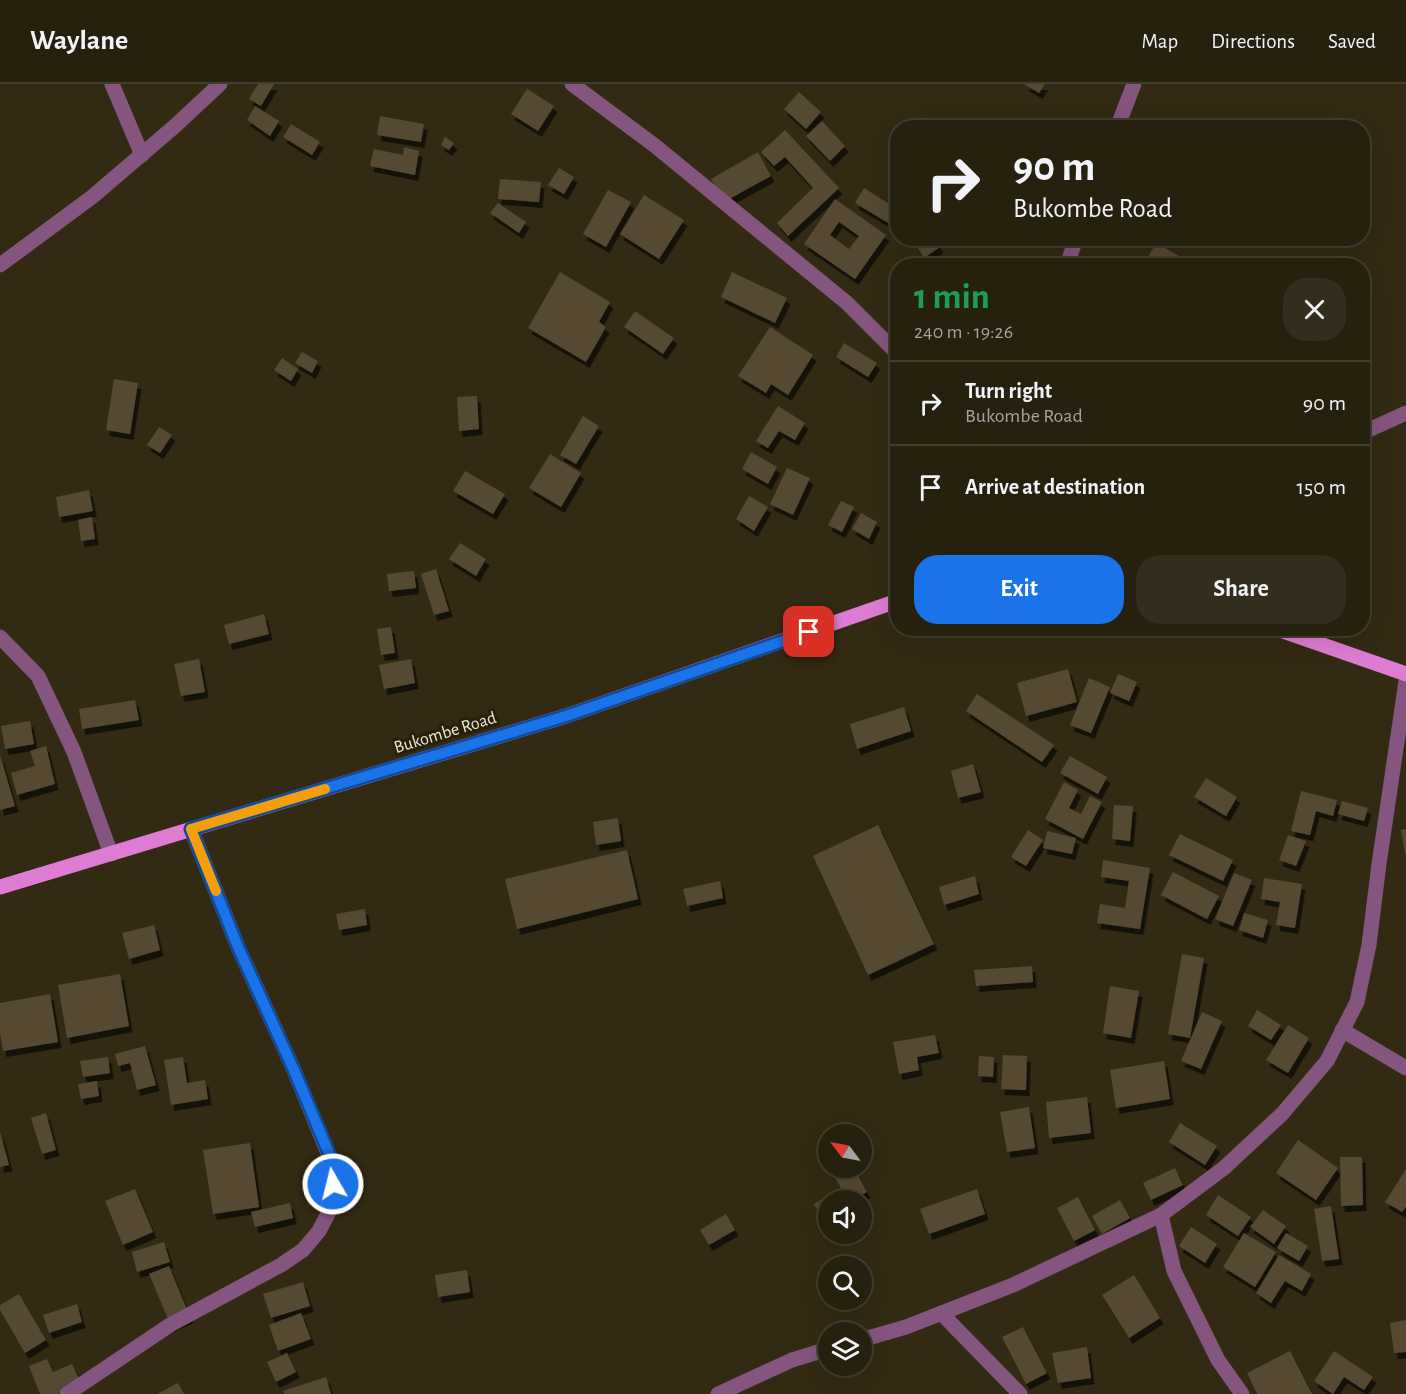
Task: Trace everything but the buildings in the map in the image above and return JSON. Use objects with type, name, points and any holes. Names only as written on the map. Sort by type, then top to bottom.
[{"type":"main road","name":"Bukombe Road","points":[[0,887],[566,716],[890,603]]},
{"type":"main road","points":[[1297,636],[1406,674]]},
{"type":"street","points":[[112,84],[142,155]]},
{"type":"street","points":[[0,265],[92,197],[220,84]]},
{"type":"street","points":[[572,84],[654,145],[847,303],[890,346]]},
{"type":"street","points":[[1120,120],[1134,84]]},
{"type":"street","points":[[1370,430],[1406,414]]},
{"type":"street","points":[[0,637],[38,676],[74,752],[111,854]]},
{"type":"street","points":[[872,1337],[906,1327],[1013,1285],[1161,1215],[1224,1168],[1282,1114],[1327,1061],[1357,1002],[1369,945],[1406,681]]},
{"type":"street","points":[[67,1394],[170,1325],[303,1250],[319,1231],[333,1204],[333,1163],[238,947],[191,829]]},
{"type":"street","points":[[1342,1030],[1406,1068]]},
{"type":"street","points":[[1161,1215],[1174,1271],[1218,1359],[1242,1394]]},
{"type":"street","points":[[941,1313],[1020,1394]]},
{"type":"street","points":[[718,1394],[792,1360],[818,1352]]},
{"type":"slow traffic","points":[[216,891],[191,829],[325,789]]},
{"type":"route","points":[[333,1184],[333,1163],[238,947],[191,829],[566,716],[809,632]]}]
